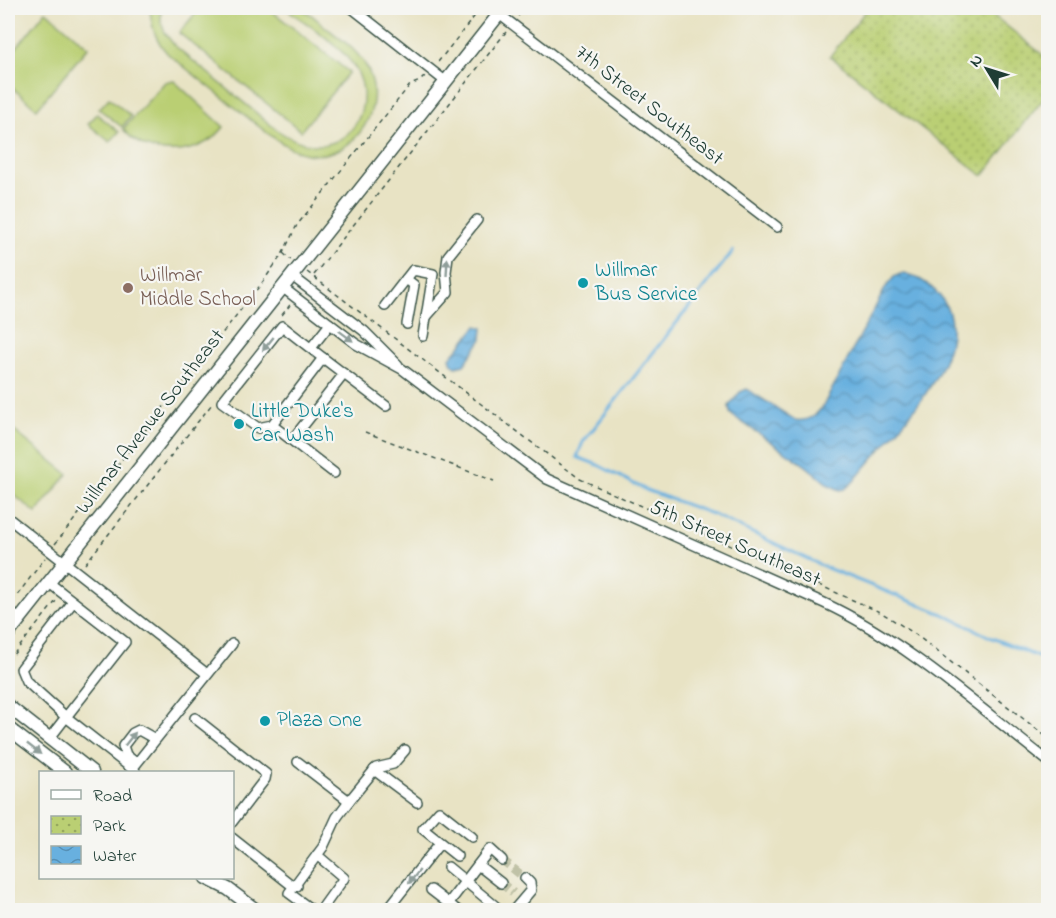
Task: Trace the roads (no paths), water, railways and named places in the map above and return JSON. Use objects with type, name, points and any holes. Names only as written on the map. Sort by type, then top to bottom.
[{"type":"main road","name":"Willmar Avenue Southeast","points":[[8,634],[501,11]]},
{"type":"main road","points":[[8,706],[91,771]]},
{"type":"main road","points":[[8,728],[64,771]]},
{"type":"main road","points":[[208,879],[228,889],[256,910]]},
{"type":"main road","points":[[220,879],[228,889]]},
{"type":"street","points":[[352,8],[445,81]]},
{"type":"street","name":"7th Street Southeast","points":[[501,11],[512,24],[777,227]]},
{"type":"street","points":[[426,317],[448,292],[446,272],[448,256],[477,220]]},
{"type":"street","points":[[385,306],[413,270],[433,274],[423,336]]},
{"type":"street","name":"5th Street Southeast","points":[[295,271],[305,286],[371,336],[402,369],[514,455],[557,484],[861,621],[921,662],[1048,761]]},
{"type":"street","points":[[406,279],[414,285],[407,324]]},
{"type":"street","name":"5th Street Southeast","points":[[282,288],[372,354],[402,369]]},
{"type":"street","points":[[311,348],[330,324]]},
{"type":"street","points":[[323,358],[272,425],[258,428],[222,402],[282,327],[311,348],[386,406]]},
{"type":"street","points":[[292,440],[344,374]]},
{"type":"street","points":[[272,425],[334,472]]},
{"type":"street","points":[[8,518],[207,674]]},
{"type":"street","points":[[48,582],[125,642],[49,739]]},
{"type":"street","points":[[74,602],[21,669],[26,681],[66,717],[135,768]]},
{"type":"street","points":[[8,608],[19,619]]},
{"type":"street","points":[[135,768],[155,739],[232,644]]},
{"type":"street","points":[[195,718],[266,774],[265,779],[234,819]]},
{"type":"street","points":[[135,768],[123,746],[133,733],[139,730],[155,739]]},
{"type":"street","points":[[312,910],[289,893],[320,857],[337,817],[374,770],[379,766],[393,764],[405,750]]},
{"type":"street","points":[[298,762],[349,801]]},
{"type":"street","points":[[374,770],[417,802]]},
{"type":"street","points":[[457,856],[423,830],[439,811],[472,837]]},
{"type":"street","points":[[234,840],[294,886]]},
{"type":"street","points":[[387,910],[440,843]]},
{"type":"street","points":[[448,903],[490,849],[502,860]]},
{"type":"street","points":[[320,857],[344,878],[321,910]]},
{"type":"street","points":[[478,865],[501,884]]},
{"type":"street","points":[[448,867],[500,910]]},
{"type":"street","points":[[514,910],[531,890],[531,883],[525,878]]},
{"type":"street","points":[[431,890],[457,910]]},
{"type":"street","points":[[513,893],[522,901]]},
{"type":"water","points":[[900,274],[922,280],[939,295],[950,317],[950,341],[941,367],[926,393],[854,481],[845,489],[840,490],[829,485],[806,466],[733,416],[729,406],[740,392],[747,389],[795,420],[808,419],[814,415],[823,406],[886,287],[894,277]]},
{"type":"water","points":[[477,326],[483,328],[482,339],[464,365],[456,367],[450,358]]},
{"type":"waterway","points":[[733,251],[583,442],[577,457],[598,465],[646,490],[712,514],[827,568],[943,614],[992,638],[1048,661]]},
{"type":"tunnel","points":[[502,860],[525,878]]},
{"type":"tunnel","points":[[501,883],[513,893]]},
{"type":"place","name":"Willmar Bus Service","points":[[583,283]]},
{"type":"place","name":"Willmar Middle School","points":[[128,288]]},
{"type":"place","name":"Little Duke's Car Wash","points":[[239,424]]},
{"type":"place","name":"Plaza One","points":[[265,721]]}]
